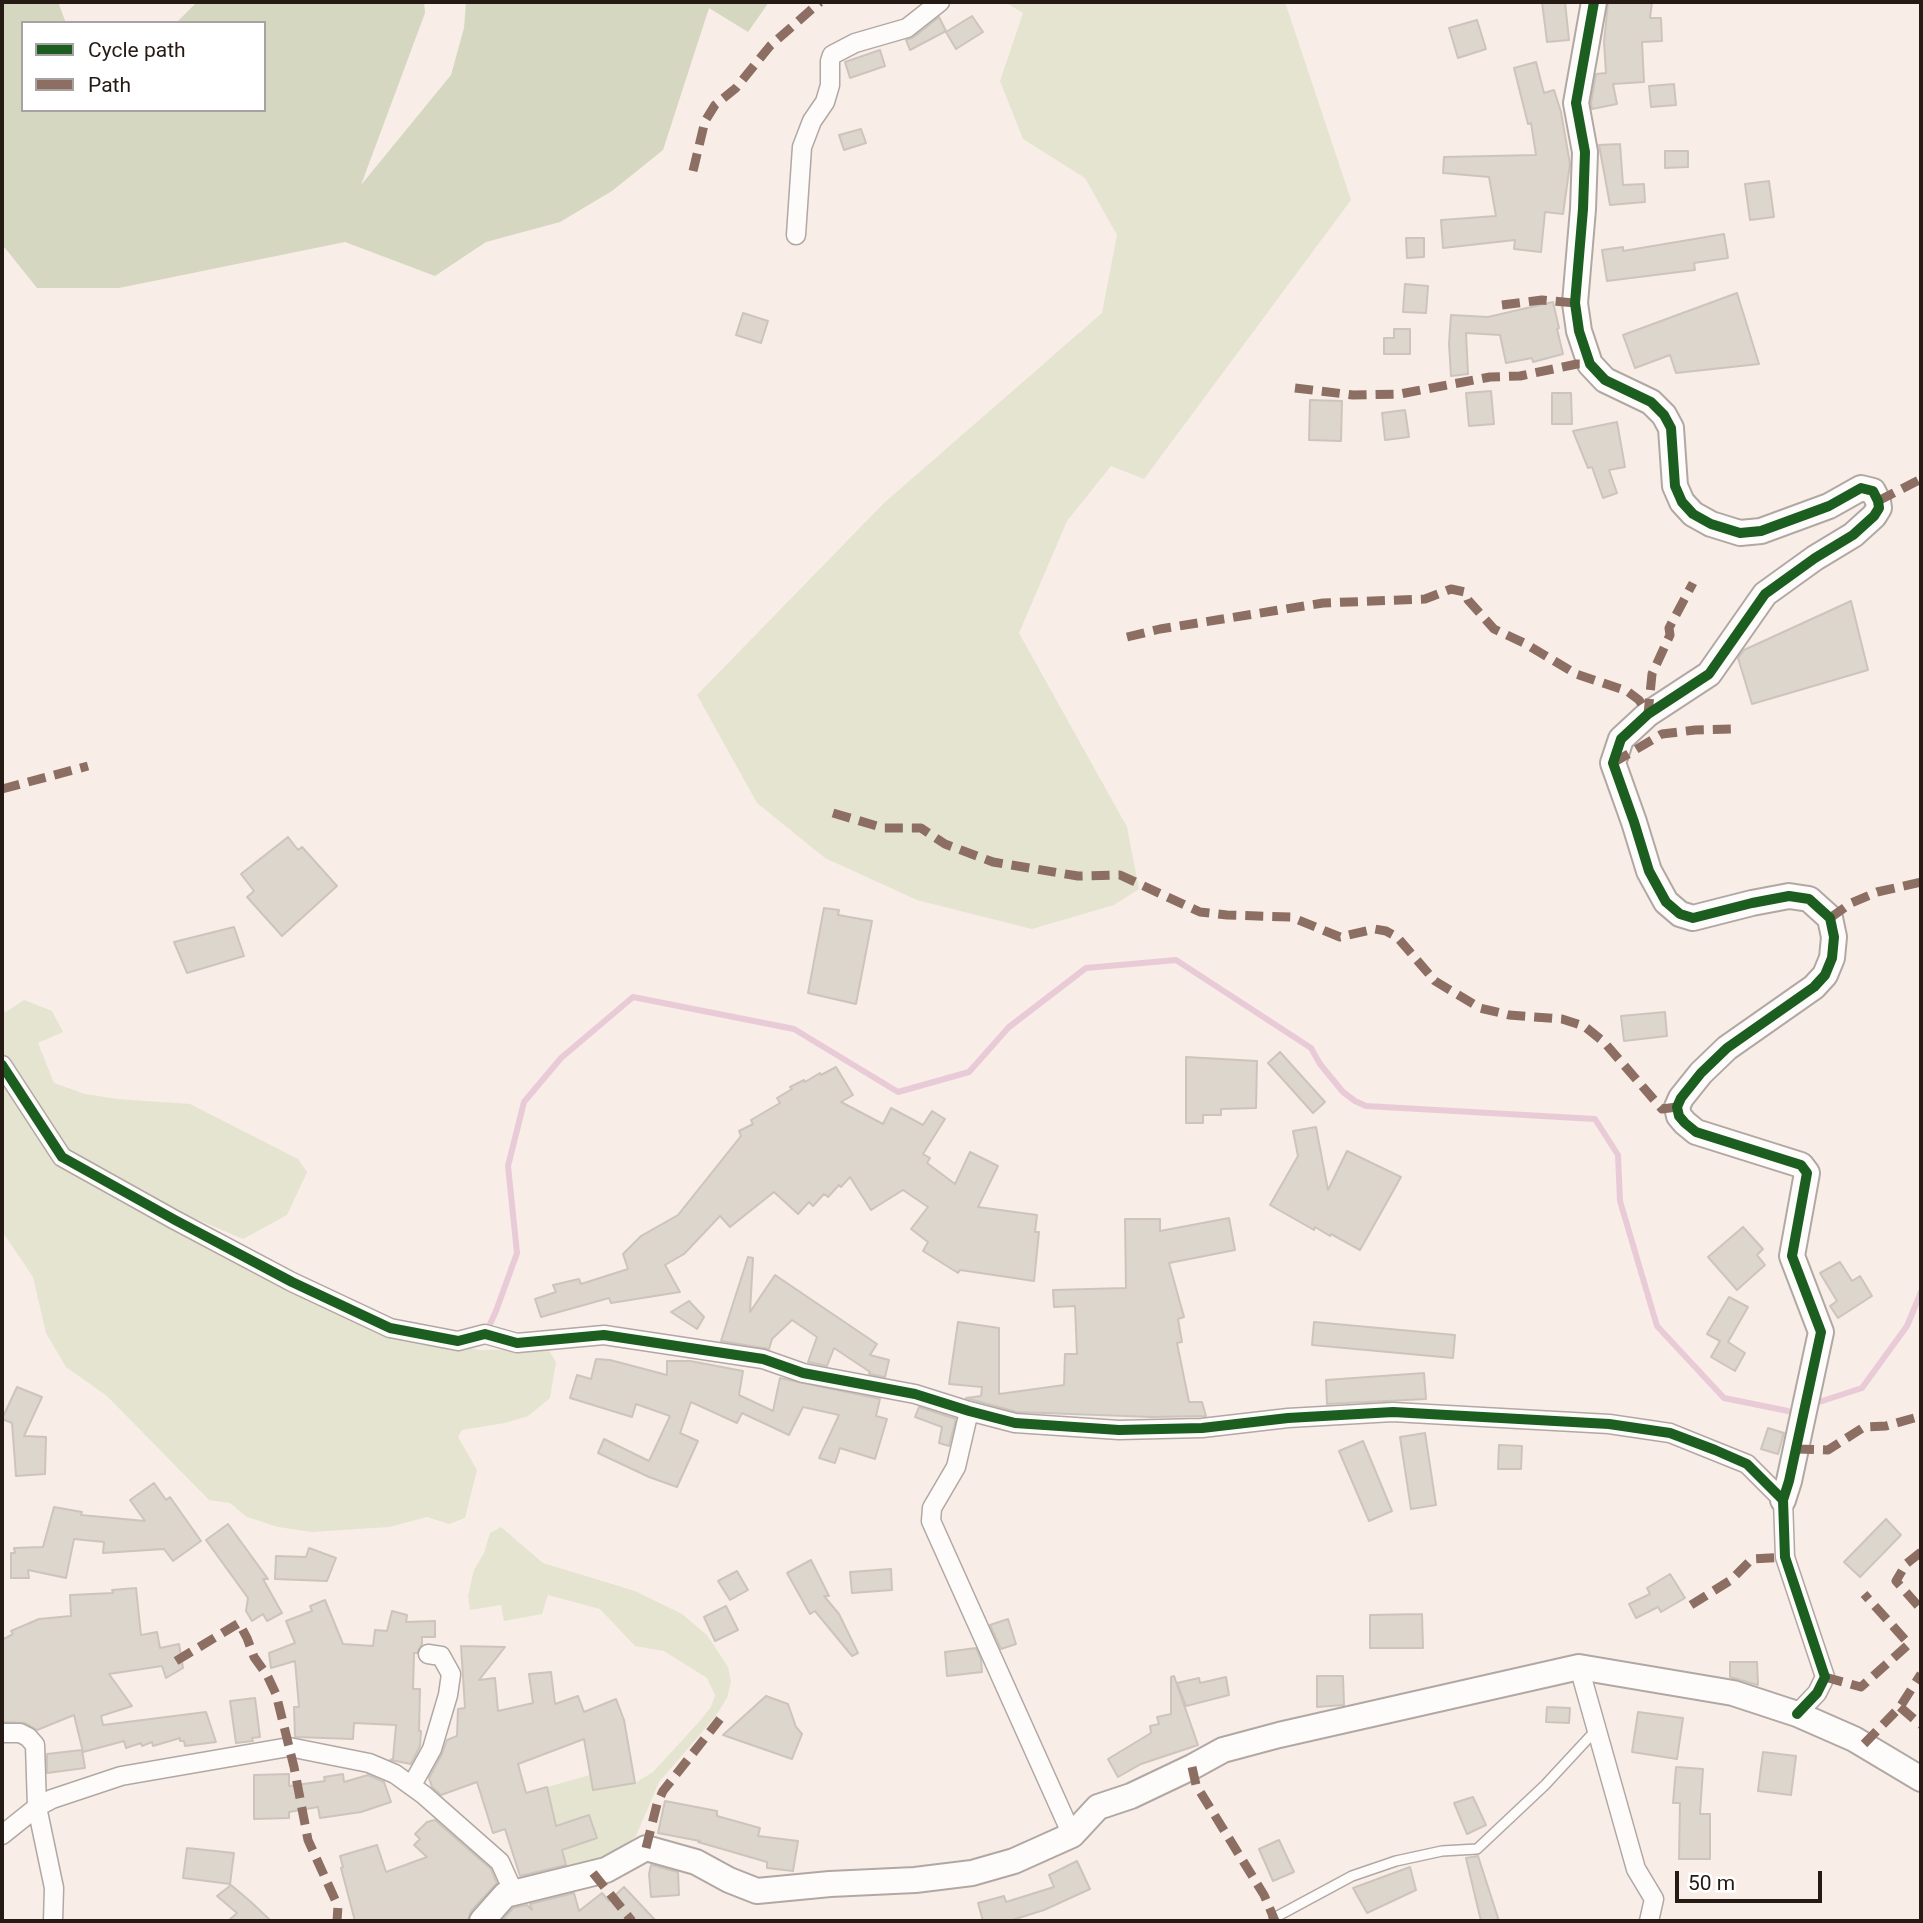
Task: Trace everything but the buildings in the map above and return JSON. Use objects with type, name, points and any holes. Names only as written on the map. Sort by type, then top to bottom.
[{"type":"street","points":[[796,235],[802,147],[812,121],[825,102],[830,85],[832,55],[855,43],[907,29],[940,2]]},
{"type":"street","points":[[1594,2],[1576,103],[1585,152],[1575,303],[1579,331],[1590,364],[1605,380],[1651,402],[1664,415],[1671,428],[1675,486],[1682,502],[1693,514],[1711,524],[1740,533],[1761,531],[1829,506],[1861,488],[1872,491],[1879,508],[1853,535],[1765,594],[1709,674],[1648,714],[1621,739],[1613,764],[1649,870],[1666,902],[1680,914],[1693,918],[1752,903],[1789,897],[1809,899],[1830,918],[1834,937],[1832,958],[1825,975],[1814,987],[1727,1048],[1701,1073],[1677,1107],[1679,1116],[1696,1132],[1801,1165],[1807,1173],[1792,1255],[1821,1332],[1783,1500],[1786,1557],[1825,1677],[1817,1693],[1797,1714]]},
{"type":"street","points":[[2,1065],[62,1157],[292,1282],[390,1328],[458,1340],[485,1334],[517,1343],[604,1335],[763,1359],[803,1373],[915,1394],[1015,1423],[1119,1430],[1202,1428],[1288,1418],[1393,1412],[1609,1424],[1670,1433],[1747,1464],[1783,1500]]},
{"type":"street","points":[[969,1411],[956,1467],[932,1508],[931,1521],[1072,1835]]},
{"type":"street","points":[[412,1785],[436,1738],[451,1674],[442,1656],[428,1654]]},
{"type":"street","points":[[1579,1667],[1636,1869],[1654,1899],[1648,1921]]},
{"type":"street","points":[[482,1921],[505,1895],[606,1870],[646,1849],[696,1862],[757,1891],[915,1880],[972,1873],[1014,1861],[1072,1835],[1098,1807],[1192,1768],[1223,1750],[1579,1667],[1733,1693],[1797,1714],[1854,1739],[1921,1780]]},
{"type":"street","points":[[2,1734],[20,1733],[34,1745],[37,1807],[54,1888],[52,1921]]},
{"type":"street","points":[[2,1835],[37,1807],[52,1799],[121,1776],[289,1747],[369,1763],[412,1785],[500,1862],[513,1893]]},
{"type":"lane","points":[[1274,1918],[1352,1876],[1396,1861],[1442,1851],[1477,1849],[1496,1835],[1597,1729]]},
{"type":"green space","points":[[2,2],[58,2],[65,21],[21,21],[21,112],[266,112],[266,21],[178,21],[197,2],[424,2],[425,13],[361,185],[451,75],[464,28],[466,2],[769,2],[748,32],[709,8],[663,150],[612,191],[560,222],[486,242],[435,276],[345,242],[119,288],[37,288],[2,247]]},
{"type":"green space","points":[[1005,2],[1285,2],[1351,200],[1144,479],[1111,466],[1067,521],[1019,633],[1127,827],[1139,889],[1114,905],[1032,929],[917,900],[825,858],[757,803],[697,695],[884,503],[1102,313],[1117,235],[1085,178],[1023,139],[1000,81],[1023,13]]},
{"type":"green space","points":[[24,1000],[52,1011],[63,1032],[38,1043],[54,1083],[85,1094],[117,1099],[190,1104],[298,1159],[307,1172],[287,1215],[243,1239],[189,1216],[180,1232],[343,1316],[376,1330],[479,1350],[548,1349],[556,1362],[550,1398],[528,1416],[462,1430],[458,1437],[477,1470],[465,1518],[449,1524],[427,1517],[389,1527],[312,1532],[278,1527],[247,1517],[230,1503],[209,1500],[107,1396],[66,1367],[46,1333],[33,1277],[2,1231],[2,1011],[6,1012]]},
{"type":"green space","points":[[501,1527],[543,1563],[635,1591],[682,1614],[707,1635],[728,1667],[731,1682],[727,1698],[715,1717],[659,1782],[636,1836],[607,1858],[567,1869],[562,1851],[597,1838],[589,1815],[556,1825],[547,1787],[590,1775],[593,1790],[635,1783],[653,1772],[698,1723],[711,1707],[715,1695],[707,1678],[664,1651],[635,1646],[600,1609],[548,1595],[542,1614],[504,1621],[501,1605],[470,1610],[468,1596],[474,1570],[484,1553],[490,1533]]},
{"type":"waterway","points":[[486,1333],[517,1253],[508,1166],[524,1102],[561,1058],[633,997],[794,1029],[898,1092],[969,1072],[1009,1027],[1086,968],[1176,960],[1311,1048],[1320,1064],[1343,1092],[1366,1106],[1595,1119],[1618,1155],[1620,1201],[1657,1326],[1724,1398],[1788,1411]]},
{"type":"waterway","points":[[1813,1404],[1862,1388],[1907,1326],[1921,1292]]},
{"type":"marked path","points":[[693,171],[705,121],[715,105],[736,88],[770,46],[820,2]]},
{"type":"marked path","points":[[1502,305],[1542,300],[1575,303]]},
{"type":"marked path","points":[[1295,388],[1353,395],[1400,394],[1490,377],[1520,376],[1577,364],[1590,364]]},
{"type":"marked path","points":[[1878,501],[1921,479]]},
{"type":"marked path","points":[[1127,637],[1160,629],[1323,603],[1425,599],[1451,589],[1465,592],[1468,600],[1494,629],[1526,644],[1576,674],[1627,691],[1639,700],[1648,714],[1652,674],[1670,635],[1669,628],[1693,583]]},
{"type":"marked path","points":[[1613,763],[1662,734],[1734,729]]},
{"type":"marked path","points":[[2,789],[88,766]]},
{"type":"marked path","points":[[833,813],[884,828],[921,828],[945,844],[993,862],[1078,876],[1120,875],[1200,912],[1291,917],[1340,937],[1375,929],[1386,931],[1397,937],[1435,981],[1480,1008],[1509,1015],[1562,1019],[1584,1026],[1604,1042],[1662,1109],[1677,1107]]},
{"type":"marked path","points":[[1830,918],[1851,903],[1877,892],[1921,882]]},
{"type":"marked path","points":[[1796,1449],[1828,1450],[1864,1427],[1886,1426],[1921,1416]]},
{"type":"marked path","points":[[1921,1552],[1906,1564],[1896,1581],[1921,1609]]},
{"type":"marked path","points":[[1691,1605],[1731,1580],[1752,1559],[1785,1557]]},
{"type":"marked path","points":[[1825,1677],[1861,1687],[1909,1644],[1864,1594]]},
{"type":"marked path","points":[[176,1661],[239,1623],[254,1657],[276,1694],[308,1840],[338,1906],[337,1921]]},
{"type":"marked path","points":[[1864,1744],[1900,1707],[1921,1674]]},
{"type":"marked path","points":[[1900,1707],[1921,1725]]},
{"type":"marked path","points":[[646,1848],[663,1791],[720,1719]]},
{"type":"marked path","points":[[1192,1767],[1196,1785],[1264,1895],[1275,1921]]},
{"type":"marked path","points":[[593,1873],[632,1921]]},
{"type":"cycle path","points":[[1594,2],[1576,103],[1585,152],[1575,303],[1579,331],[1590,364],[1605,380],[1651,402],[1664,415],[1671,428],[1675,486],[1682,502],[1693,514],[1711,524],[1740,533],[1761,531],[1829,506],[1861,488],[1873,491],[1879,508],[1853,535],[1765,594],[1709,674],[1648,714],[1621,739],[1613,763],[1649,871],[1666,902],[1680,914],[1693,918],[1789,896],[1809,899],[1830,918],[1834,937],[1832,958],[1825,975],[1814,987],[1727,1048],[1701,1073],[1677,1107],[1679,1116],[1696,1132],[1801,1165],[1807,1173],[1792,1256],[1821,1332],[1783,1500],[1785,1557],[1825,1677],[1817,1693],[1797,1714]]},
{"type":"cycle path","points":[[2,1065],[62,1157],[292,1282],[390,1328],[458,1341],[485,1334],[517,1343],[604,1335],[763,1359],[803,1373],[915,1394],[1015,1423],[1119,1430],[1202,1428],[1288,1418],[1393,1412],[1609,1424],[1670,1433],[1715,1450],[1747,1464],[1783,1500]]}]
